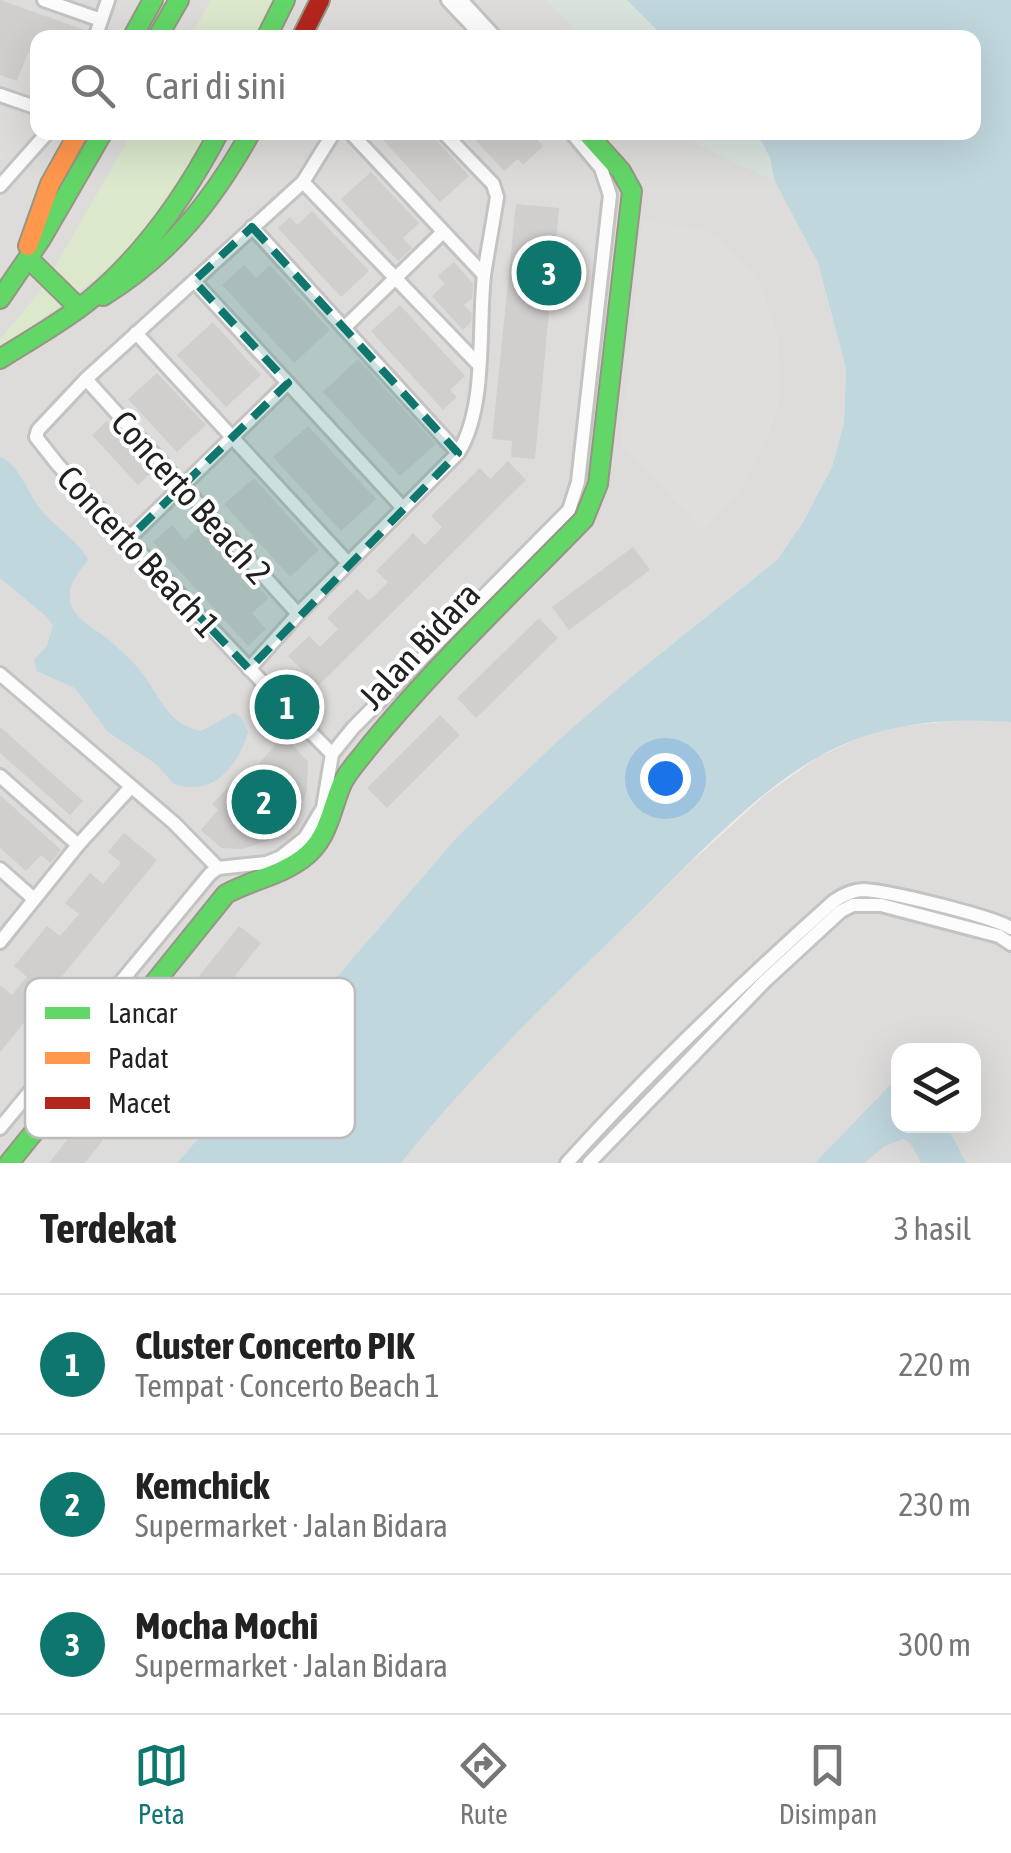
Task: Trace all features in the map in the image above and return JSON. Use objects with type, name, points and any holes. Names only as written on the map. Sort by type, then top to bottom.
[{"type":"street","points":[[44,0],[101,20]]},
{"type":"street","points":[[98,30],[108,0]]},
{"type":"street","points":[[136,30],[153,0]]},
{"type":"street","points":[[162,30],[179,0]]},
{"type":"street","points":[[270,30],[285,0]]},
{"type":"street","points":[[305,30],[320,0]]},
{"type":"street","points":[[448,0],[476,30]]},
{"type":"street","points":[[461,0],[489,30]]},
{"type":"street","points":[[0,95],[30,105]]},
{"type":"street","points":[[0,186],[41,140]]},
{"type":"street","points":[[18,275],[50,184],[75,140]]},
{"type":"street","points":[[0,299],[29,259],[98,140]]},
{"type":"street","points":[[74,312],[120,272],[162,224],[215,140]]},
{"type":"street","points":[[0,359],[140,275],[173,244],[217,192],[246,140]]},
{"type":"street","points":[[86,380],[303,182],[329,140]]},
{"type":"street","points":[[357,140],[484,276]]},
{"type":"street","points":[[249,668],[402,507],[458,454],[472,428],[484,276],[498,197],[493,184],[451,140]]},
{"type":"street","points":[[578,140],[601,168],[610,195],[632,191],[622,171],[593,140]]},
{"type":"street","points":[[303,182],[478,364]]},
{"type":"street","name":"Jalan Bidara","points":[[332,754],[378,702],[475,619],[576,515],[598,484],[632,191]]},
{"type":"street","name":"Jalan Bidara","points":[[576,515],[610,195]]},
{"type":"street","points":[[252,227],[458,454]]},
{"type":"street","points":[[344,328],[443,232]]},
{"type":"street","points":[[29,259],[74,312]]},
{"type":"street","points":[[194,281],[402,507]]},
{"type":"street","points":[[136,333],[348,563]]},
{"type":"street","name":"Concerto Beach 1","points":[[86,380],[38,430],[36,437],[127,540],[281,702]]},
{"type":"street","name":"Concerto Beach 2","points":[[86,380],[298,614]]},
{"type":"street","points":[[127,540],[288,384]]},
{"type":"street","name":"Jalan Bidara","points":[[158,978],[226,894],[242,885],[276,876],[310,852],[328,830],[342,782],[353,766],[475,619]]},
{"type":"street","points":[[0,674],[174,823],[218,868]]},
{"type":"street","points":[[124,978],[218,868],[266,862],[294,849],[315,825],[323,808],[332,754],[292,713]]},
{"type":"street","points":[[0,776],[78,845]]},
{"type":"street","points":[[0,942],[78,845],[131,787]]},
{"type":"street","points":[[0,868],[34,899]]},
{"type":"street","points":[[568,1163],[632,1092],[756,971],[834,900],[849,892],[863,890],[906,897],[1011,928]]},
{"type":"street","points":[[196,891],[215,907]]},
{"type":"street","points":[[589,1163],[765,980],[853,905],[881,906],[998,936],[1011,944]]},
{"type":"street","points":[[0,1128],[25,1098]]},
{"type":"street","name":"Jalan Bidara","points":[[9,1163],[29,1138]]},
{"type":"highlighted area","points":[[252,227],[458,453],[249,669],[127,540],[288,383],[194,281]]},
{"type":"shaded area","points":[[0,0],[627,0],[657,30],[30,30],[30,140],[760,140],[818,263],[846,369],[844,422],[832,467],[803,522],[777,560],[630,678],[456,838],[336,978],[25,978],[25,1138],[198,1138],[177,1163],[0,1163]]},
{"type":"shaded area","points":[[546,0],[627,0],[657,30],[575,30]]},
{"type":"shaded area","points":[[692,140],[761,140],[775,181]]},
{"type":"shaded area","points":[[642,222],[697,227],[719,239],[750,270],[763,290],[776,329],[779,406],[743,485],[704,532],[621,445]]},
{"type":"shaded area","points":[[970,719],[1011,722],[1011,1163],[401,1163],[441,1112],[507,1041],[691,862],[765,795],[818,757],[895,727]]},
{"type":"green space","points":[[211,0],[280,0],[265,30],[194,30]]},
{"type":"green space","points":[[128,140],[209,140],[151,228],[118,262],[0,350],[0,339],[42,289]]},
{"type":"water","points":[[627,0],[1011,0],[1011,722],[937,722],[889,729],[842,745],[797,770],[708,845],[520,1030],[401,1163],[177,1163],[198,1138],[355,1138],[355,978],[336,978],[456,838],[630,678],[777,560],[803,522],[832,467],[844,422],[846,369],[818,263],[775,181],[761,140],[981,140],[981,30],[657,30]]},
{"type":"water","points":[[0,457],[13,466],[44,514],[88,560],[70,589],[70,602],[77,614],[133,662],[166,709],[181,723],[201,731],[234,713],[241,717],[248,732],[244,745],[222,776],[201,786],[174,784],[156,764],[108,732],[75,688],[37,671],[34,660],[47,646],[53,626],[0,578]]},
{"type":"water","points":[[891,1084],[891,1133],[951,1133],[966,1163],[921,1163],[910,1143],[903,1139],[885,1146],[864,1163],[815,1163]]},
{"type":"building","points":[[0,0],[85,30],[30,30],[30,53],[17,81],[0,75]]},
{"type":"building","points":[[383,140],[436,140],[469,176],[440,202]]},
{"type":"building","points":[[475,140],[537,140],[543,146],[523,165],[518,159],[504,171]]},
{"type":"building","points":[[371,172],[419,223],[403,238],[412,248],[398,261],[341,199]]},
{"type":"building","points":[[516,204],[559,208],[535,459],[511,457],[512,441],[492,439]]},
{"type":"building","points":[[312,211],[369,271],[341,297],[278,228],[290,217],[297,225]]},
{"type":"building","points":[[454,262],[473,284],[472,298],[464,305],[472,313],[471,322],[463,330],[432,296],[445,284],[438,276]]},
{"type":"building","points":[[244,265],[256,278],[270,265],[330,330],[294,363],[222,285]]},
{"type":"building","points":[[400,305],[465,376],[450,390],[457,397],[443,410],[371,331]]},
{"type":"building","points":[[213,322],[261,375],[226,407],[177,355]]},
{"type":"building","points":[[358,359],[436,444],[400,476],[323,392]]},
{"type":"building","points":[[157,373],[206,425],[177,452],[128,399]]},
{"type":"building","points":[[107,421],[153,471],[138,485],[92,435]]},
{"type":"building","points":[[308,426],[376,499],[341,531],[273,457]]},
{"type":"building","points":[[508,461],[526,480],[318,686],[288,656],[309,636],[320,647],[338,629],[327,618],[357,589],[368,600],[372,598],[388,582],[376,571],[413,533],[425,545],[442,527],[431,516],[480,468],[490,479]]},
{"type":"building","points":[[254,478],[319,550],[290,577],[224,504]]},
{"type":"building","points":[[172,525],[185,540],[202,525],[269,598],[252,613],[266,629],[248,646],[153,542]]},
{"type":"building","points":[[633,547],[650,570],[569,630],[552,607]]},
{"type":"building","points":[[539,618],[558,638],[476,718],[457,698]]},
{"type":"building","points":[[440,715],[460,735],[387,808],[367,788]]},
{"type":"building","points":[[0,727],[83,801],[70,815],[0,753]]},
{"type":"building","points":[[284,735],[308,762],[307,789],[300,815],[279,837],[242,849],[221,848],[201,830],[218,810],[212,804],[238,777],[243,782]]},
{"type":"building","points":[[0,795],[61,850],[50,863],[41,855],[26,871],[0,848]]},
{"type":"building","points":[[124,833],[157,860],[61,978],[26,978],[14,966],[47,926],[60,936],[79,914],[65,903],[90,873],[103,884],[121,863],[108,852]]},
{"type":"building","points":[[239,926],[261,943],[233,978],[198,978]]},
{"type":"building","points":[[25,979],[25,1021],[0,1052],[0,985],[12,995]]},
{"type":"building","points":[[68,1138],[105,1138],[85,1163],[49,1163]]},
{"type":"traffic: fast","points":[[136,30],[153,0]]},
{"type":"traffic: fast","points":[[162,30],[179,0]]},
{"type":"traffic: fast","points":[[270,30],[285,0]]},
{"type":"traffic: fast","points":[[0,299],[41,239],[98,140]]},
{"type":"traffic: fast","points":[[0,359],[80,307],[130,262],[178,200],[214,140]]},
{"type":"traffic: fast","points":[[103,296],[149,263],[188,224],[246,140]]},
{"type":"traffic: fast","points":[[158,978],[226,894],[284,870],[311,852],[327,826],[349,771],[446,660],[584,519],[598,484],[632,191],[621,171],[593,140]]},
{"type":"traffic: fast","points":[[29,259],[79,308]]},
{"type":"traffic: fast","points":[[9,1163],[29,1138]]},
{"type":"traffic: slow","points":[[28,246],[50,184],[75,140]]},
{"type":"traffic: jam","points":[[305,30],[320,0]]},
{"type":"place","name":"Mocha Mochi","points":[[549,273]]},
{"type":"place","name":"Cluster Concerto PIK","points":[[287,707]]},
{"type":"place","name":"Kemchick","points":[[264,802]]}]
